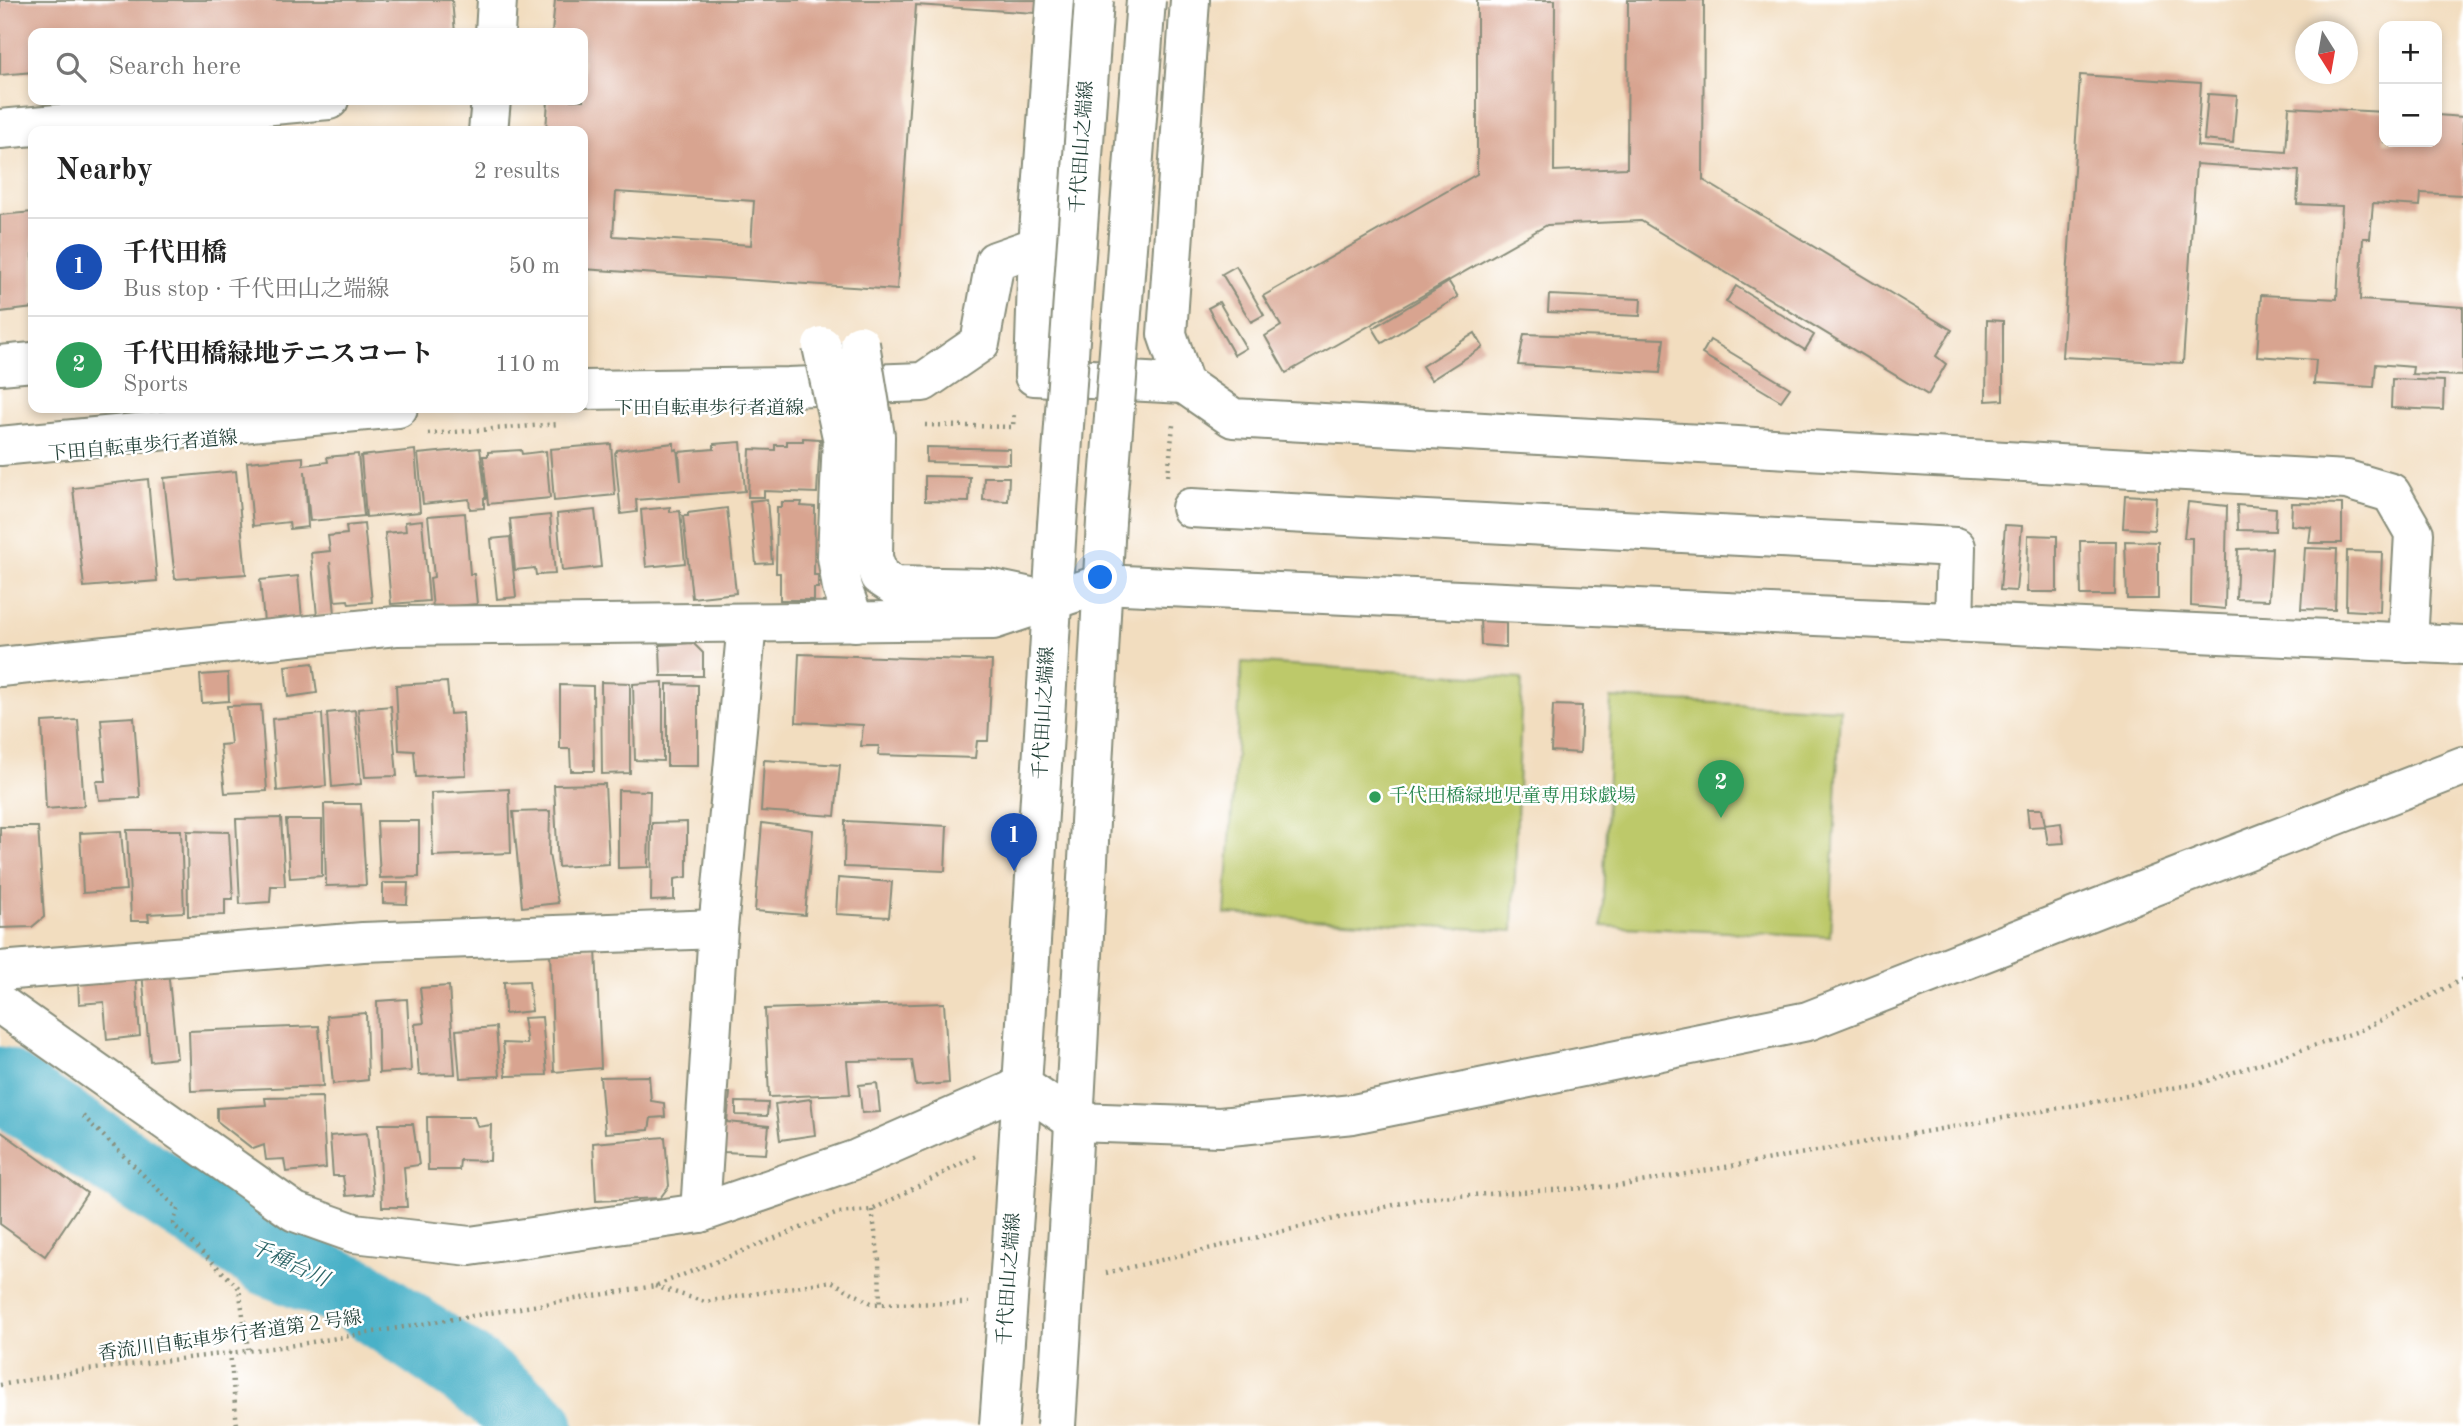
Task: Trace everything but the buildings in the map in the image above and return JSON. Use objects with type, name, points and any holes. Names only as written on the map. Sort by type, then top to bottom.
[{"type":"street","points":[[495,28],[497,0]]},
{"type":"street","points":[[1056,0],[1038,246],[1034,376],[1184,384],[1233,418],[2347,480],[2391,492],[2414,533],[2407,643]]},
{"type":"street","name":"千代田山之端線","points":[[999,1426],[1094,0]]},
{"type":"street","points":[[1055,1426],[1072,1180],[1101,584],[1146,0]]},
{"type":"street","points":[[1184,384],[1167,334],[1190,0]]},
{"type":"street","points":[[34,126],[272,105]]},
{"type":"street","points":[[488,126],[491,105]]},
{"type":"street","points":[[0,129],[28,127]]},
{"type":"street","points":[[588,390],[923,382],[980,343],[995,261],[1038,246]]},
{"type":"street","points":[[860,344],[858,436],[873,558],[879,576],[894,586],[988,588],[1052,602]]},
{"type":"street","points":[[822,346],[858,436],[837,557],[842,588],[855,622]]},
{"type":"street","points":[[0,365],[28,362]]},
{"type":"street","points":[[0,446],[407,422]]},
{"type":"street","points":[[1179,498],[1956,547],[1954,623]]},
{"type":"street","points":[[0,667],[396,626],[993,620],[1101,584],[2463,645]]},
{"type":"street","points":[[700,1213],[718,929],[747,623]]},
{"type":"street","points":[[0,1004],[295,1212],[354,1233],[470,1246],[700,1213],[858,1159],[1023,1086],[1075,1122],[1220,1127],[1353,1114],[1808,1021],[2463,766]]},
{"type":"street","points":[[0,971],[363,942],[718,929]]},
{"type":"path","points":[[917,425],[1013,427],[1014,407]]},
{"type":"path","points":[[1173,420],[1179,498]]},
{"type":"path","points":[[407,422],[564,424]]},
{"type":"path","points":[[1094,1275],[1423,1198],[1618,1186],[2201,1083],[2359,1031],[2463,979]]},
{"type":"path","points":[[82,1115],[178,1209],[173,1224],[239,1288],[248,1350]]},
{"type":"path","points":[[872,1210],[879,1260],[880,1304]]},
{"type":"path","points":[[655,1286],[705,1301],[831,1281],[873,1304],[974,1303]]},
{"type":"path","name":"香流川自転車歩行者道第２号線","points":[[0,1385],[87,1370],[288,1346],[464,1316]]},
{"type":"path","points":[[230,1352],[237,1426]]},
{"type":"green space","name":"千代田橋緑地児童専用球戯場","points":[[1242,662],[1522,679],[1513,931],[1225,914]]},
{"type":"green space","points":[[1611,698],[1840,709],[1830,937],[1602,926]]},
{"type":"waterway","name":"千種台川","points":[[0,1084],[269,1259],[356,1294],[476,1376],[537,1426]]},
{"type":"place","name":"千代田橋緑地児童専用球戯場","points":[[1375,797]]},
{"type":"place","name":"千代田橋緑地テニスコート","points":[[1721,818]]},
{"type":"place","name":"千代田橋","points":[[1014,871]]}]
